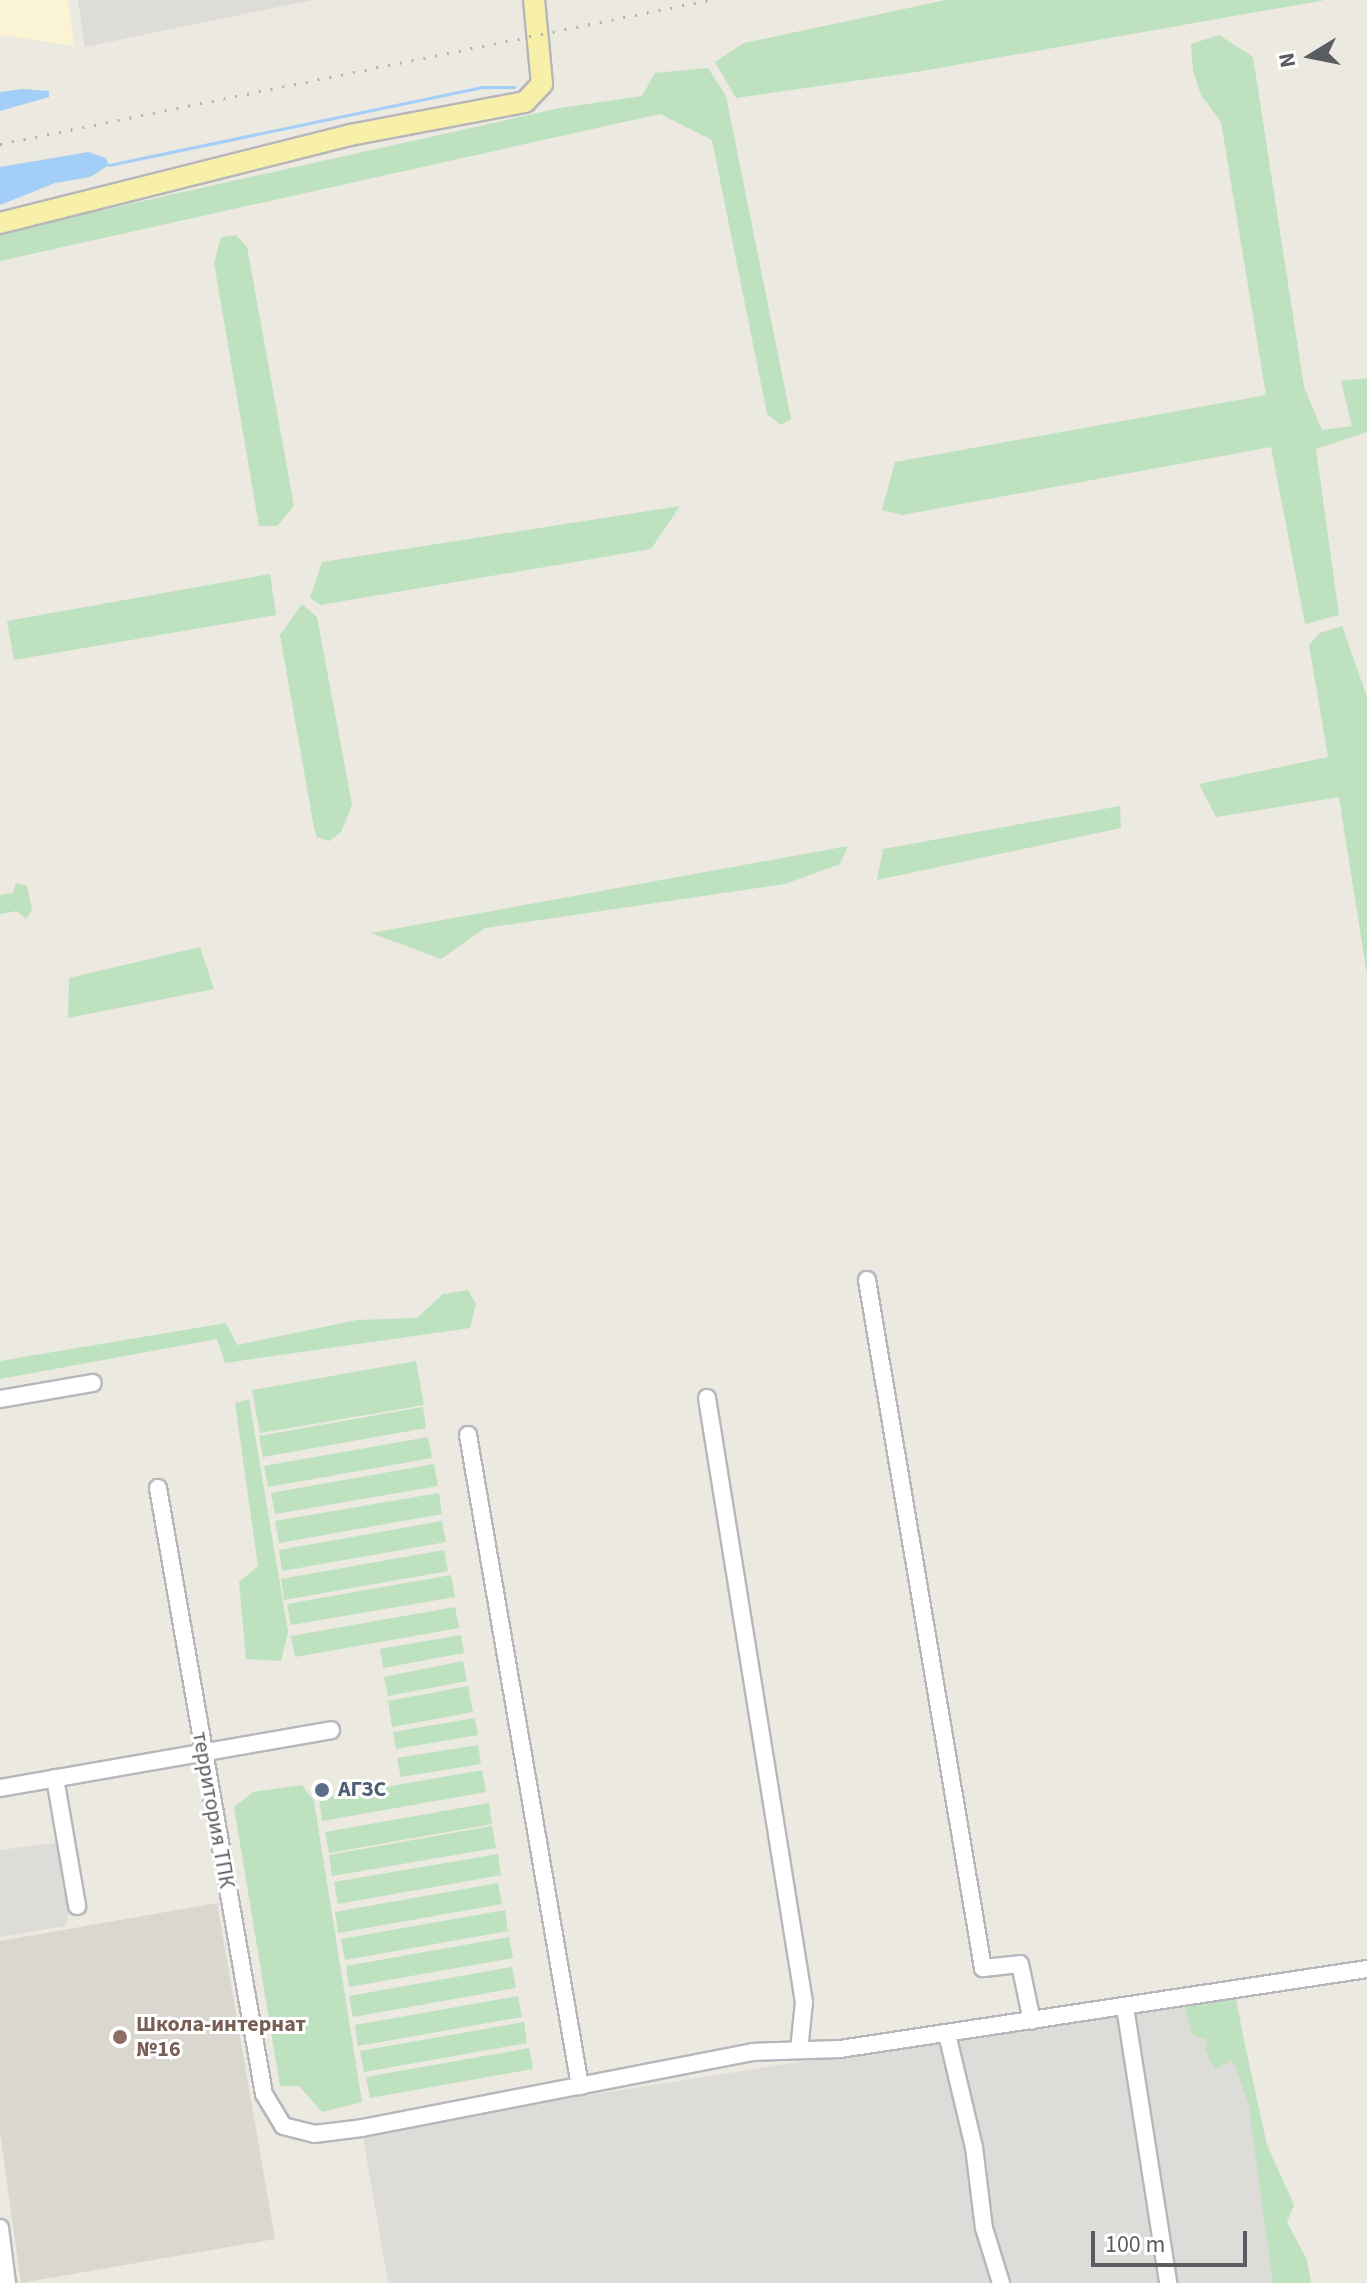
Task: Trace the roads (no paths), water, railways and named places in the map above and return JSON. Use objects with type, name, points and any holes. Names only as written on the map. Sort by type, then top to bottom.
[{"type":"main road","points":[[0,223],[350,135],[525,102],[534,97],[549,76],[534,0]]},
{"type":"street","points":[[867,1280],[983,1968],[1020,1964],[1032,2021]]},
{"type":"street","points":[[0,1399],[93,1383]]},
{"type":"street","points":[[707,1398],[804,2002],[799,2050]]},
{"type":"street","points":[[468,1435],[580,2086],[752,2052],[947,2034],[1367,1969]]},
{"type":"street","name":"территория ТПК","points":[[158,1488],[264,2094],[283,2126],[314,2134],[362,2128],[580,2086]]},
{"type":"street","points":[[0,1788],[331,1730]]},
{"type":"street","points":[[55,1778],[77,1906]]},
{"type":"street","points":[[1125,2007],[1168,2283]]},
{"type":"street","points":[[947,2034],[974,2147],[984,2228],[1001,2283]]},
{"type":"street","points":[[0,2228],[7,2283]]},
{"type":"water","points":[[23,89],[49,91],[49,97],[0,111],[0,92]]},
{"type":"water","points":[[88,152],[106,158],[109,165],[90,177],[55,183],[0,205],[0,167]]},
{"type":"waterway","points":[[109,165],[481,87],[514,87]]},
{"type":"railway","points":[[0,144],[709,0]]},
{"type":"place","name":"АГЗС","points":[[322,1790]]},
{"type":"place","name":"Школа-интернат №16","points":[[120,2037]]}]
